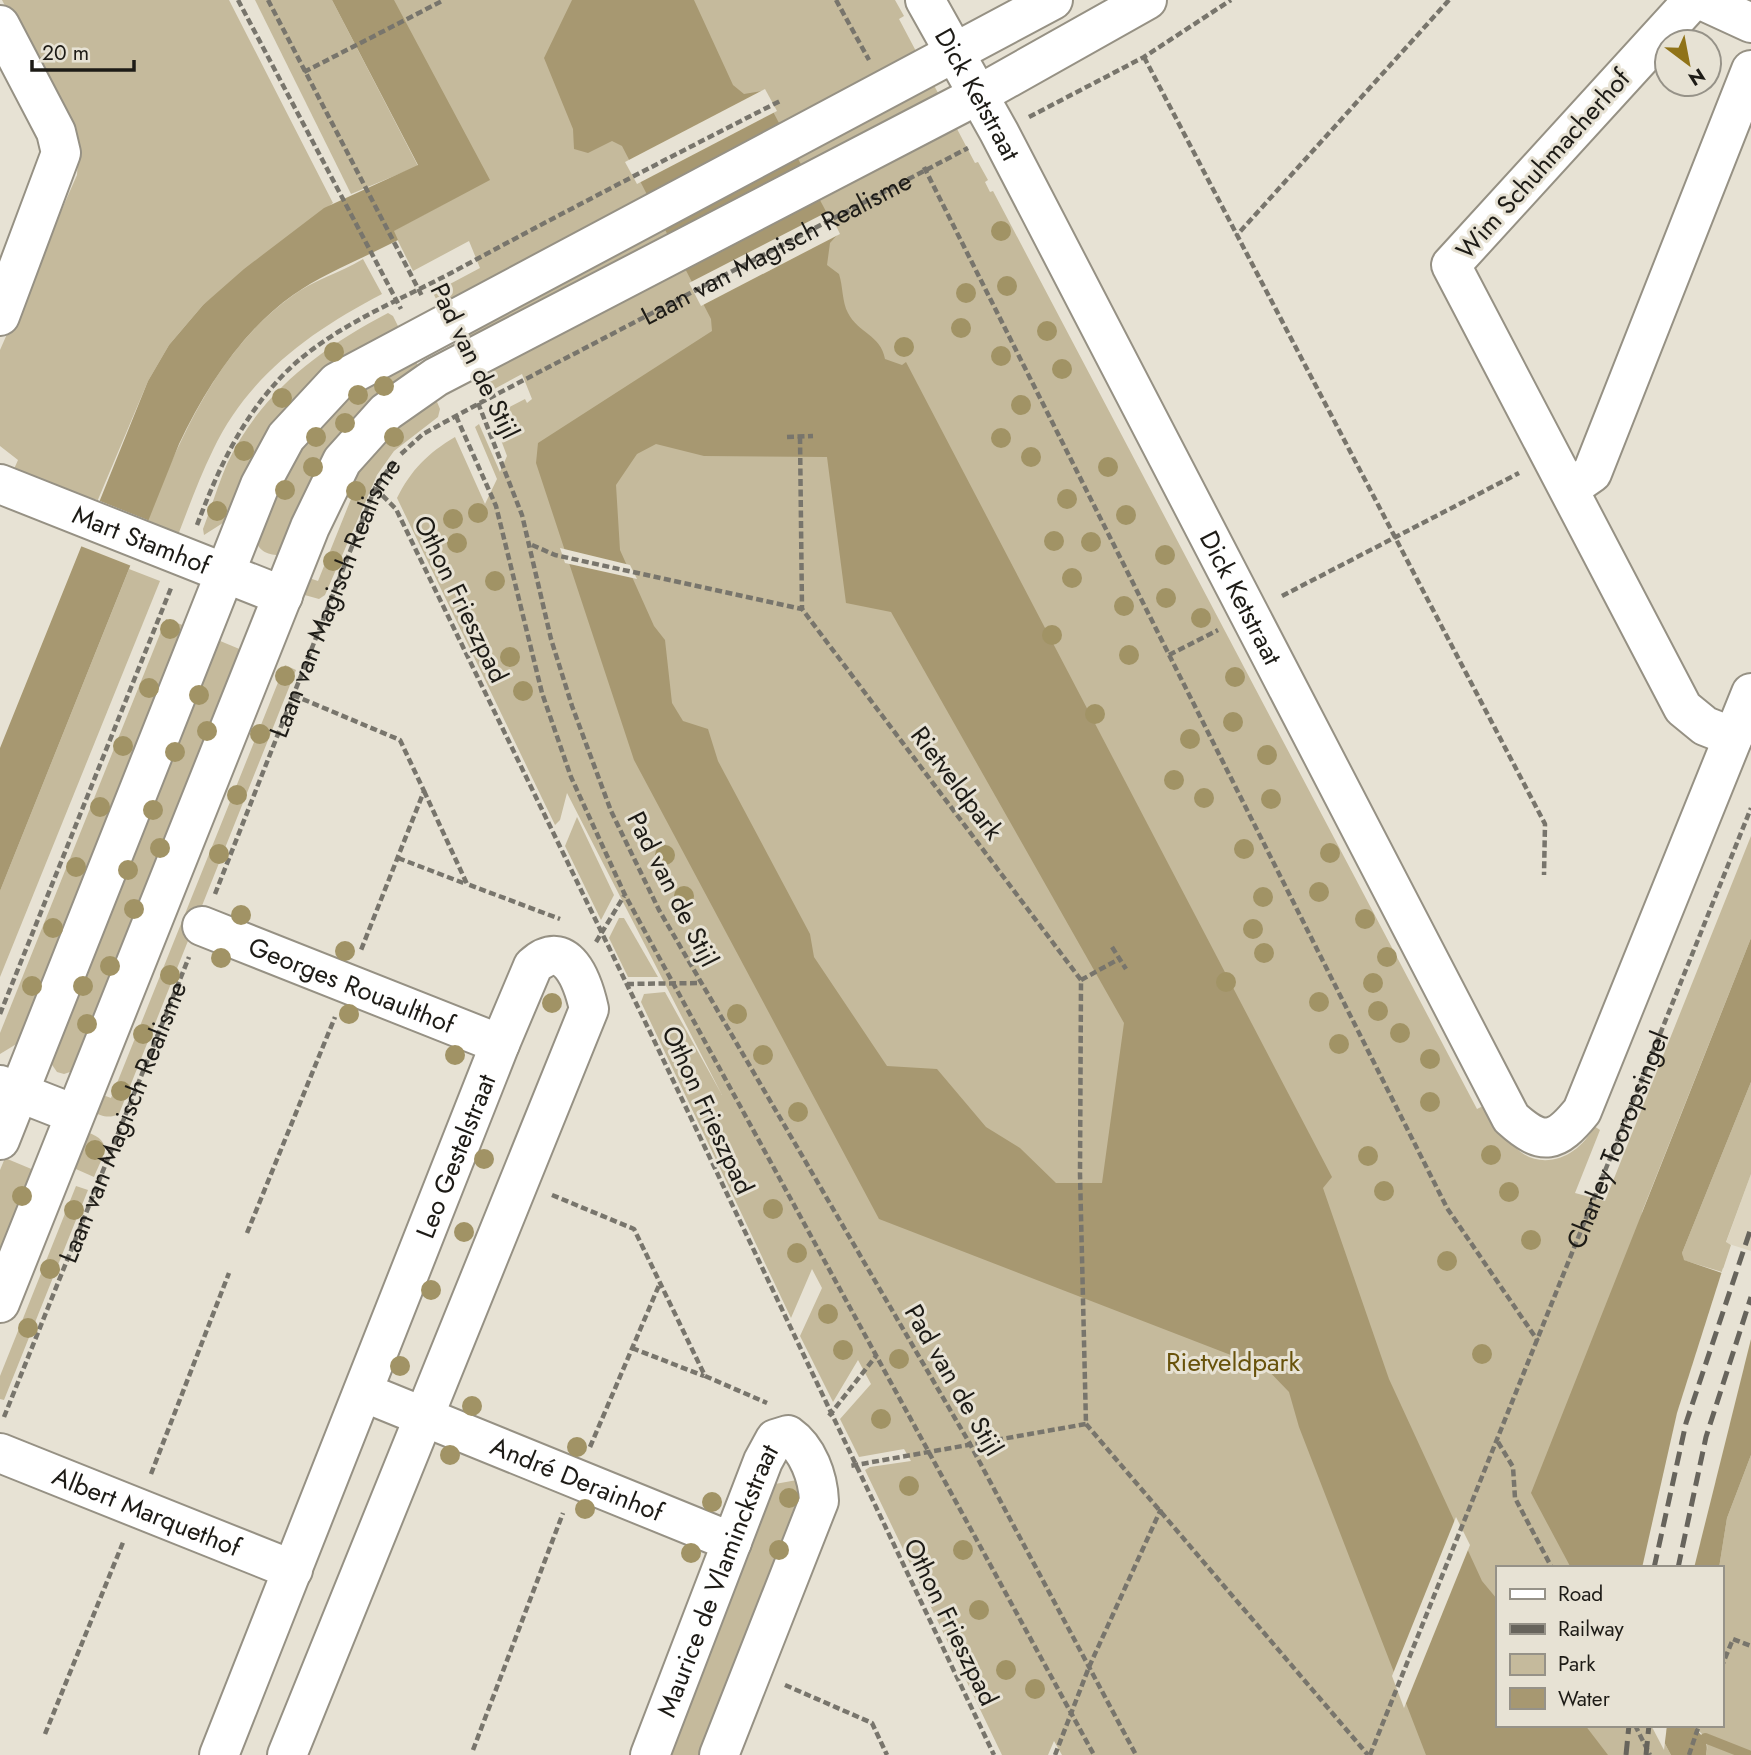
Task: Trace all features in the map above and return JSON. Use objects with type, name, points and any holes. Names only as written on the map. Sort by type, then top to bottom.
[{"type":"street","name":"Dick Ketstraat","points":[[925,0],[999,132],[1511,1118],[1534,1135],[1546,1139],[1558,1136],[1582,1111]]},
{"type":"street","points":[[0,1140],[10,1089],[260,485],[286,437],[337,382],[1053,0]]},
{"type":"street","name":"Laan van Magisch Realisme","points":[[0,1303],[283,596],[342,461],[386,412],[447,371],[978,94],[1147,0]]},
{"type":"street","name":"Wim Schuhmacherhof","points":[[1693,0],[1451,265],[1683,708],[1705,726],[1733,737]]},
{"type":"street","points":[[1701,0],[1751,23]]},
{"type":"street","points":[[0,25],[61,146],[57,171],[14,238],[0,316]]},
{"type":"street","points":[[1569,489],[1592,473],[1751,70]]},
{"type":"street","name":"Mart Stamhof","points":[[0,484],[283,596]]},
{"type":"street","name":"Charley Tooropsingel","points":[[1582,1111],[1751,693]]},
{"type":"street","name":"Georges Rouaulthof","points":[[202,926],[500,1044]]},
{"type":"street","name":"Leo Gestelstraat","points":[[219,1755],[533,965],[543,957],[554,955],[573,966]]},
{"type":"street","points":[[287,1755],[589,1009],[582,979],[573,966]]},
{"type":"street","points":[[10,1089],[74,1114]]},
{"type":"street","points":[[363,1392],[422,1416]]},
{"type":"street","name":"André Derainhof","points":[[422,1416],[732,1542]]},
{"type":"street","name":"Maurice de Vlaminckstraat","points":[[650,1755],[763,1461],[775,1439],[788,1435],[797,1441],[810,1465],[819,1500],[719,1755]]},
{"type":"street","name":"Albert Marquethof","points":[[0,1453],[293,1570]]},
{"type":"path","name":"Pad van de Stijl","points":[[239,0],[388,283],[427,333]]},
{"type":"path","name":"Pad van de Stijl","points":[[268,0],[407,269],[427,333]]},
{"type":"path","points":[[836,0],[885,90]]},
{"type":"path","name":"Laan van Magisch Realisme","points":[[0,1427],[375,488],[398,457],[415,442],[478,404],[1144,57],[1231,0]]},
{"type":"path","points":[[1237,234],[1449,0]]},
{"type":"path","points":[[303,72],[439,1]]},
{"type":"path","points":[[1144,57],[1545,824],[1544,875]]},
{"type":"path","points":[[624,180],[774,104]]},
{"type":"path","points":[[906,132],[1447,1208],[1538,1341]]},
{"type":"path","name":"Pad van de Stijl","points":[[447,371],[478,404],[509,476],[531,545],[551,639],[572,706],[611,811],[659,910],[970,1444],[1136,1755]]},
{"type":"path","name":"Pad van de Stijl","points":[[447,371],[456,416],[496,506],[542,693],[571,777],[625,895],[1094,1755]]},
{"type":"path","points":[[787,437],[813,436]]},
{"type":"path","points":[[531,545],[555,555],[802,609],[800,437]]},
{"type":"path","points":[[1170,655],[1551,456]]},
{"type":"path","name":"Othon Frieszpad","points":[[375,488],[396,509],[627,984],[994,1755]]},
{"type":"path","name":"Rietveldpark","points":[[802,609],[1081,980]]},
{"type":"path","points":[[293,695],[400,740],[467,884]]},
{"type":"path","points":[[247,1233],[424,791]]},
{"type":"path","name":"Charley Tooropsingel","points":[[1369,1755],[1384,1726],[1751,808]]},
{"type":"path","points":[[398,858],[566,921]]},
{"type":"path","points":[[573,966],[603,935],[625,895]]},
{"type":"path","points":[[591,930],[603,935]]},
{"type":"path","points":[[1112,947],[1126,969]]},
{"type":"path","points":[[1119,959],[1081,980],[1080,1174],[1086,1424],[1161,1508],[1369,1755]]},
{"type":"path","points":[[627,984],[700,983]]},
{"type":"path","points":[[519,1181],[634,1229],[705,1376]]},
{"type":"path","points":[[632,1348],[776,1407]]},
{"type":"path","name":"Maurice de Vlaminckstraat","points":[[810,1465],[830,1414],[876,1356]]},
{"type":"path","points":[[817,1412],[830,1414]]},
{"type":"path","points":[[810,1465],[855,1464],[1086,1424]]},
{"type":"path","points":[[1498,1442],[1513,1467],[1515,1498],[1551,1566]]},
{"type":"path","points":[[1055,1755],[1089,1667],[1161,1508]]},
{"type":"path","points":[[1723,1663],[1733,1639],[1751,1646]]},
{"type":"path","points":[[752,1670],[872,1723],[887,1755]]},
{"type":"path","points":[[1636,1727],[1650,1755]]},
{"type":"path","points":[[1689,1755],[1698,1727]]},
{"type":"shaded area","points":[[1751,1174],[1751,1251],[1726,1243]]},
{"type":"green space","points":[[2,0],[229,0],[333,203],[203,305],[169,345],[148,381],[97,502],[14,469],[18,460],[0,446],[0,350],[77,175],[78,159],[72,136]]},
{"type":"green space","points":[[255,0],[332,0],[418,166],[351,194]]},
{"type":"green space","name":"Rietveldpark","points":[[352,0],[895,0],[904,16],[899,19],[975,163],[978,162],[988,180],[985,182],[990,192],[993,191],[1477,1109],[1491,1102],[1514,1146],[1536,1159],[1558,1158],[1579,1146],[1594,1126],[1600,1130],[1575,1193],[1605,1201],[1751,836],[1751,938],[1642,1212],[1603,1566],[1496,1566],[1496,1727],[1656,1727],[1671,1755],[1062,1755],[1054,1741],[1048,1755],[1002,1755],[865,1470],[911,1461],[904,1449],[859,1457],[840,1419],[871,1384],[858,1360],[833,1402],[800,1336],[822,1288],[812,1269],[791,1318],[641,1002],[644,994],[665,992],[722,1095],[567,793],[560,820],[555,825],[397,498],[421,463],[455,437],[485,504],[497,479],[475,427],[479,424],[500,472],[507,456],[492,416],[525,399],[527,403],[532,399],[522,374],[485,394],[433,293],[480,268],[469,241],[413,271],[393,231],[453,199]]},
{"type":"green space","points":[[363,259],[382,294],[307,340],[263,378],[244,400],[213,450],[178,535],[146,521],[204,398],[242,343],[265,318],[292,296]]},
{"type":"green space","points":[[388,313],[393,316],[400,330],[237,514],[204,535],[203,529],[227,464],[257,416],[294,375],[339,342]]},
{"type":"green space","points":[[412,354],[423,375],[278,555],[263,551],[256,537],[264,509],[298,450],[321,417],[347,393]]},
{"type":"green space","points":[[435,397],[440,409],[438,417],[394,451],[377,475],[325,595],[319,599],[301,594],[306,577],[318,581],[351,499],[340,494],[365,452]]},
{"type":"green space","points":[[129,569],[160,581],[0,977],[0,891]]},
{"type":"green space","points":[[166,619],[191,628],[23,1040],[0,1054],[0,1033]]},
{"type":"green space","points":[[213,638],[249,653],[73,1071],[64,1074],[57,1072],[48,1059]]},
{"type":"green space","points":[[285,665],[296,670],[119,1114],[108,1117],[98,1114],[91,1111],[100,1094],[111,1098]]},
{"type":"green space","points":[[577,817],[614,895],[601,920],[565,846]]},
{"type":"green space","points":[[619,918],[624,918],[658,977],[628,977],[609,938]]},
{"type":"green space","points":[[1751,1082],[1751,1174],[1726,1242],[1731,1245],[1722,1272],[1683,1260],[1682,1253]]},
{"type":"green space","points":[[87,1132],[96,1136],[104,1145],[103,1156],[94,1177],[69,1166]]},
{"type":"green space","points":[[5,1158],[41,1173],[0,1276],[0,1170]]},
{"type":"green space","points":[[76,1186],[88,1190],[4,1400],[0,1399],[0,1376]]},
{"type":"green space","points":[[1751,1455],[1751,1755],[1706,1755],[1705,1738],[1692,1727],[1723,1727],[1723,1566],[1719,1566],[1727,1518]]},
{"type":"green space","points":[[797,1480],[806,1487],[708,1755],[667,1755],[775,1484]]},
{"type":"water","points":[[332,0],[394,0],[490,180],[394,231],[398,240],[293,295],[257,326],[213,382],[179,444],[0,891],[0,748],[148,381],[169,345],[203,305],[244,269],[324,208],[418,165]]},
{"type":"water","points":[[572,0],[694,0],[733,85],[744,94],[762,91],[838,234],[830,243],[827,265],[839,274],[848,313],[857,325],[879,344],[885,359],[902,365],[906,362],[1332,1177],[1323,1188],[1389,1379],[1482,1581],[1496,1598],[1496,1727],[1587,1727],[1608,1755],[1426,1755],[1299,1427],[1289,1392],[1267,1369],[879,1219],[634,760],[536,463],[538,443],[712,331],[711,319],[622,146],[612,141],[588,153],[574,149],[573,129],[544,58]],"holes":[[[656,444],[704,456],[827,457],[846,603],[891,612],[1124,1023],[1102,1183],[1056,1183],[1020,1148],[986,1127],[937,1069],[887,1066],[814,957],[810,934],[718,761],[708,729],[683,721],[672,703],[665,640],[654,626],[620,550],[616,485],[637,454]]]},
{"type":"water","points":[[1751,938],[1751,1082],[1682,1253],[1684,1260],[1751,1283],[1751,1455],[1727,1518],[1719,1566],[1570,1566],[1531,1493]]},
{"type":"water","points":[[1656,1727],[1694,1727],[1705,1741],[1706,1755],[1671,1755]]},
{"type":"pier","points":[[765,89],[777,111],[637,184],[625,162]]},
{"type":"pier","points":[[829,211],[840,234],[701,306],[689,283]]},
{"type":"pier","points":[[95,499],[150,521],[134,567],[78,545]]},
{"type":"pier","points":[[560,548],[630,565],[637,579],[565,563]]},
{"type":"pier","points":[[1723,1268],[1751,1280],[1751,1339],[1694,1566],[1642,1566],[1677,1413]]},
{"type":"pier","points":[[1456,1517],[1470,1545],[1404,1708],[1392,1676]]},
{"type":"pier","points":[[1652,1727],[1667,1727],[1664,1750]]},
{"type":"waterway","points":[[1705,1738],[1748,1755]]},
{"type":"railway","points":[[1654,1566],[1686,1423],[1751,1228]]},
{"type":"railway","points":[[1678,1566],[1706,1437],[1751,1297]]},
{"type":"railway","points":[[1626,1755],[1629,1727]]},
{"type":"railway","points":[[1646,1755],[1649,1727]]}]
